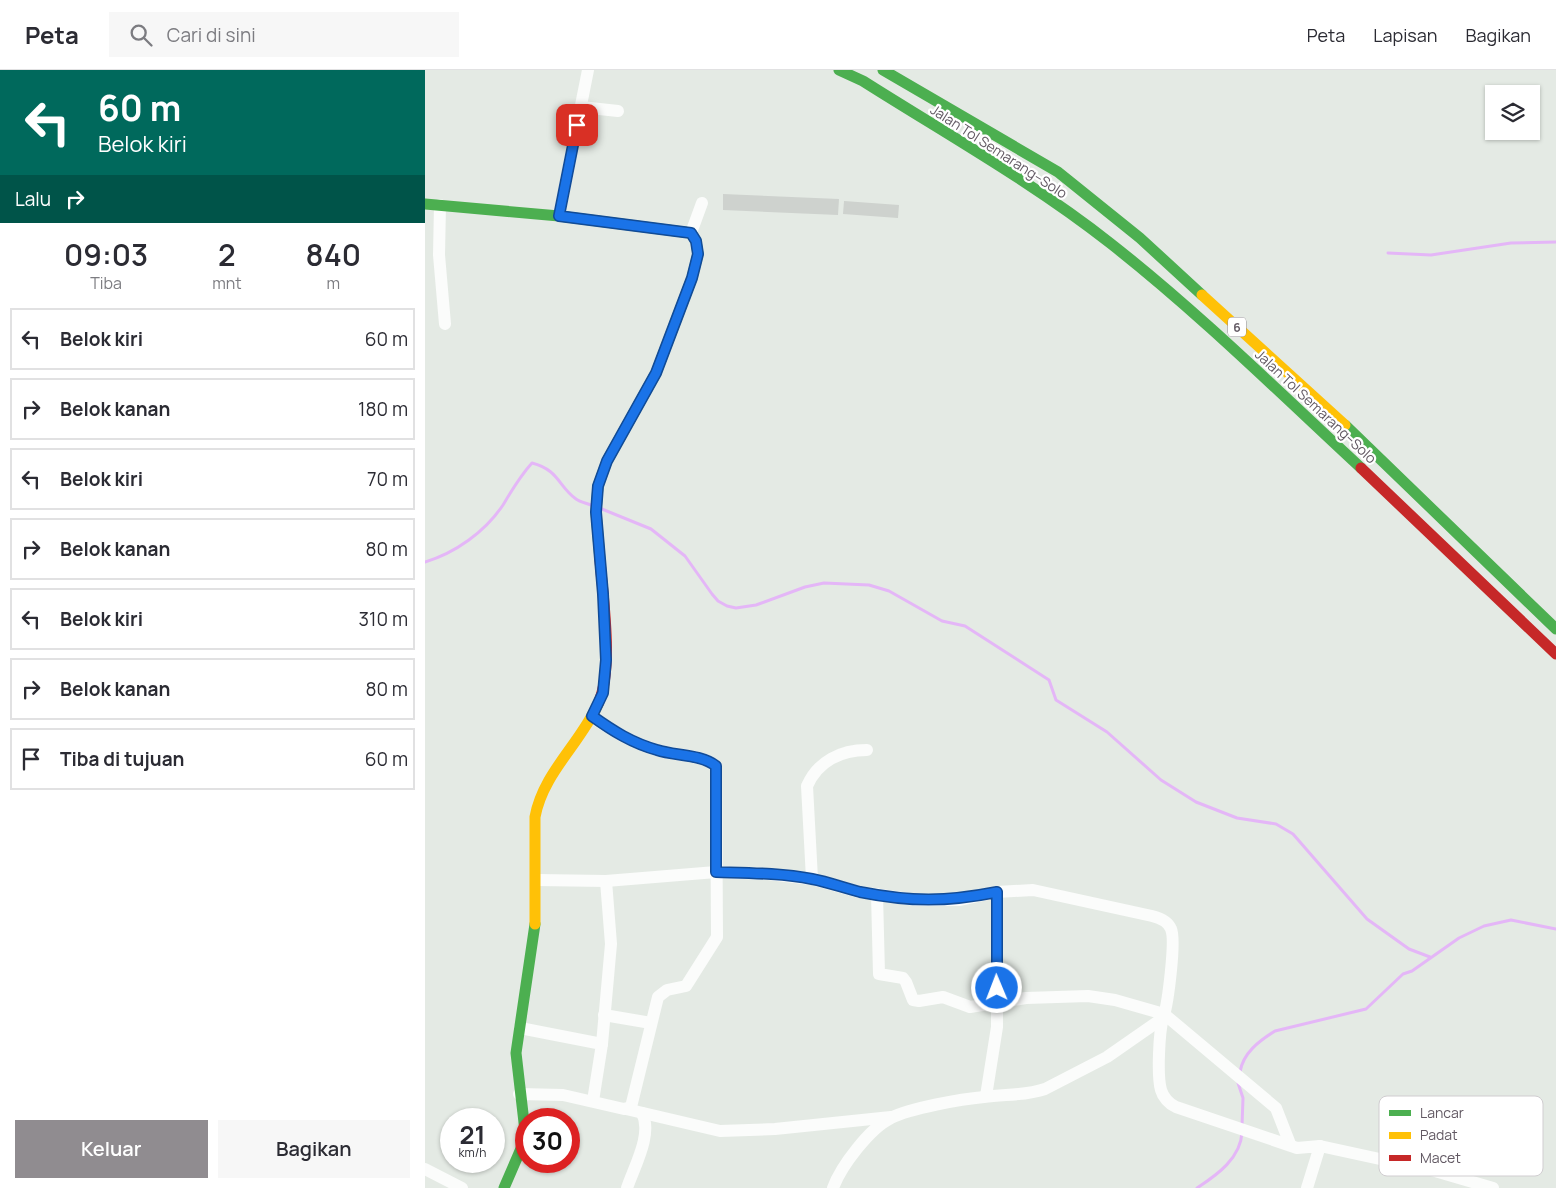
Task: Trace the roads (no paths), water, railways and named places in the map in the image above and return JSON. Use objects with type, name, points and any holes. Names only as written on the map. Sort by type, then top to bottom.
[{"type":"main road","name":"Jalan Tol Semarang–Solo","points":[[839,70],[863,81],[1045,197],[1109,242],[1160,284],[1406,509],[1556,654]]},
{"type":"main road","name":"Jalan Tol Semarang–Solo","points":[[883,70],[1058,172],[1140,238],[1347,427],[1556,629]]},
{"type":"main road","points":[[425,204],[559,216],[691,233],[696,241],[698,254],[692,278],[656,373],[607,461],[598,486],[596,512],[606,660],[603,693],[592,716],[555,768],[538,800],[535,817],[537,914],[516,1068],[525,1131],[523,1144],[504,1188]]},
{"type":"street","points":[[559,216],[588,70]]},
{"type":"street","points":[[581,107],[618,111]]},
{"type":"street","points":[[691,233],[702,203]]},
{"type":"street","points":[[440,205],[439,255],[445,324]]},
{"type":"street","points":[[592,716],[622,738],[657,750],[702,759],[716,766],[717,937],[686,986],[667,990],[659,994],[631,1108],[626,1109]]},
{"type":"street","points":[[812,879],[807,786],[811,778],[831,758],[843,753],[867,750]]},
{"type":"street","points":[[537,880],[606,881],[716,872],[768,874],[812,879],[877,894],[916,900],[951,900],[997,892],[1033,890],[1152,916],[1167,922],[1172,930],[1172,948],[1164,1016],[1160,1032],[1160,1089],[1171,1104],[1297,1148],[1319,1146],[1379,1162]]},
{"type":"street","points":[[593,1101],[602,1044],[611,944],[606,881]]},
{"type":"street","points":[[986,1096],[997,1027],[997,892]]},
{"type":"street","points":[[877,894],[880,975],[903,978],[907,982],[913,1000],[919,1001],[943,997],[956,1004],[970,1008],[1026,998],[1088,996],[1115,1000],[1164,1016],[1275,1108],[1290,1144]]},
{"type":"street","points":[[605,1015],[651,1023]]},
{"type":"street","points":[[519,1094],[563,1095],[720,1131],[775,1129],[892,1117],[986,1096],[1035,1092],[1045,1089],[1107,1057],[1164,1016]]},
{"type":"street","points":[[521,1028],[602,1044]]},
{"type":"street","points":[[627,1188],[646,1133],[642,1113]]},
{"type":"street","points":[[833,1188],[845,1164],[879,1126],[892,1117]]},
{"type":"street","points":[[1307,1188],[1319,1146]]},
{"type":"street","points":[[425,1169],[462,1188]]},
{"type":"street","points":[[1433,1176],[1459,1183],[1493,1188]]},
{"type":"waterway","points":[[1388,253],[1431,255],[1511,243],[1556,242]]},
{"type":"waterway","points":[[425,562],[458,547],[478,533],[496,515],[532,463],[541,466],[553,474],[576,499],[591,505]]},
{"type":"waterway","points":[[602,509],[651,529],[685,556],[712,594],[718,601],[727,606],[736,608],[756,605],[805,587],[824,583],[869,585],[889,591],[942,621],[965,626],[1049,680],[1056,700],[1107,732],[1161,780],[1196,802],[1237,818],[1276,824],[1293,834],[1367,919],[1409,949],[1430,957]]},
{"type":"waterway","points":[[1240,1072],[1248,1053],[1275,1031],[1366,1009],[1403,974],[1412,971],[1459,938],[1484,926],[1511,920],[1556,929]]},
{"type":"waterway","points":[[1238,1083],[1243,1098],[1242,1126]]},
{"type":"waterway","points":[[1197,1188],[1220,1171],[1233,1158],[1241,1141],[1242,1132]]}]
